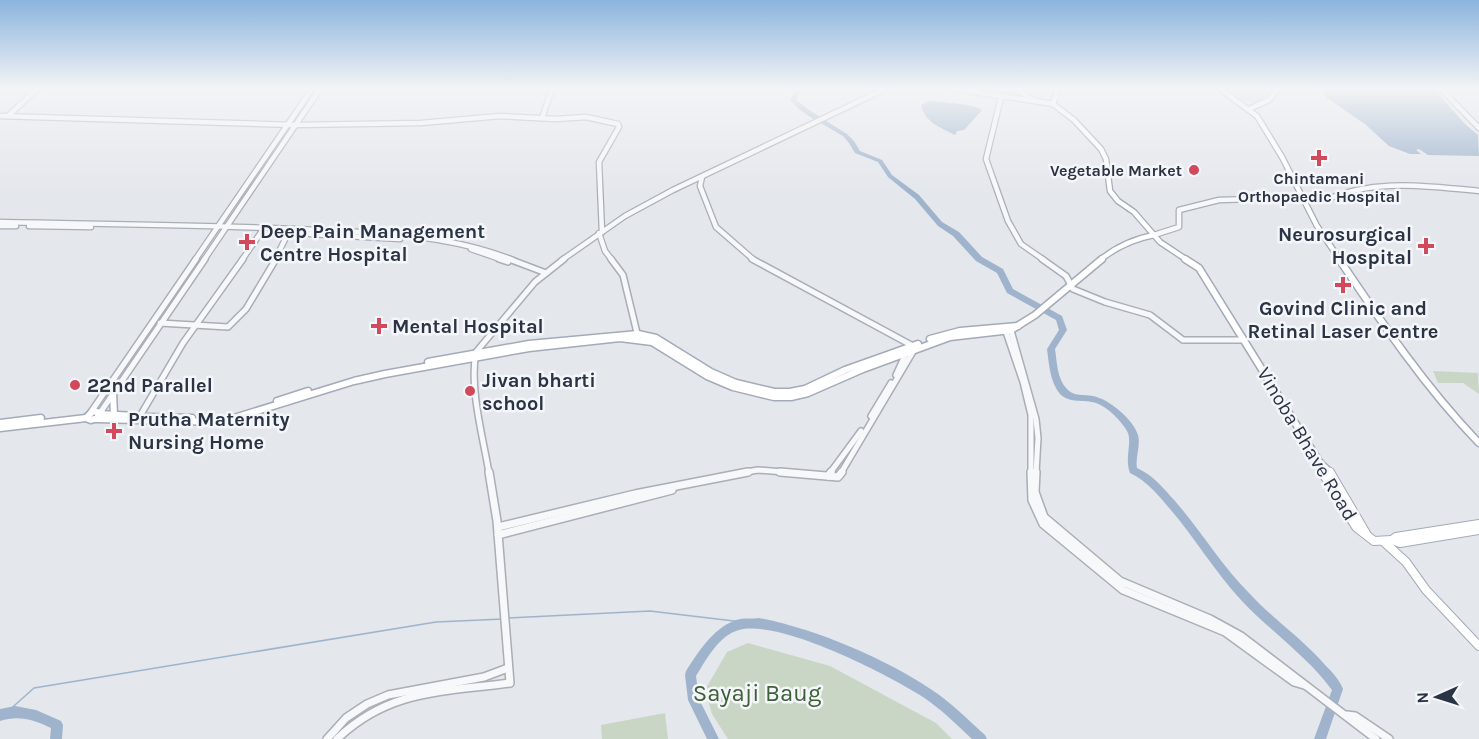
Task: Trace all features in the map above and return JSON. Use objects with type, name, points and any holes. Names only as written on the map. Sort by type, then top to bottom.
[{"type":"main road","name":"Vinoba Bhave Road","points":[[1077,123],[1101,149],[1106,159],[1110,191],[1118,201],[1134,212],[1173,252],[1199,268],[1245,340],[1261,371],[1356,526],[1371,539],[1388,541]]},
{"type":"main road","points":[[1261,123],[1317,226],[1392,338],[1456,419],[1479,443]]},
{"type":"main road","points":[[89,415],[89,421],[98,415],[227,418],[327,385],[479,354],[638,336],[716,380],[733,387],[774,397],[791,397],[808,393],[909,348],[951,337],[1020,326],[1070,283],[1123,244],[1154,235]]},
{"type":"main road","points":[[98,415],[225,422],[354,381],[479,354]]},
{"type":"main road","points":[[113,392],[114,415]]},
{"type":"main road","points":[[0,423],[89,415]]},
{"type":"main road","points":[[0,428],[89,415]]},
{"type":"main road","points":[[1388,541],[1396,537],[1479,524]]},
{"type":"main road","points":[[1388,541],[1400,543],[1422,541],[1479,530]]},
{"type":"main road","points":[[1388,541],[1445,612],[1479,646]]},
{"type":"street","points":[[240,123],[390,123]]},
{"type":"street","points":[[616,123],[618,130],[599,162],[602,214],[600,232],[605,251],[623,275],[638,336]]},
{"type":"street","points":[[337,739],[356,720],[384,704],[440,692],[510,683],[498,531],[476,391],[479,354],[503,317],[545,274],[600,232],[687,184],[812,123]]},
{"type":"street","points":[[994,123],[986,159],[999,197],[1021,244],[1066,276],[1073,289],[1104,302],[1150,315],[1183,340],[1245,340]]},
{"type":"street","points":[[98,415],[287,125]]},
{"type":"street","points":[[89,415],[294,125]]},
{"type":"street","points":[[702,177],[700,186],[716,227],[731,242],[759,263],[909,348]]},
{"type":"street","points":[[687,184],[700,186]]},
{"type":"street","points":[[1154,235],[1179,227],[1178,211],[1183,208],[1205,205],[1219,200],[1333,197],[1348,191],[1377,186],[1430,186],[1479,192]]},
{"type":"street","points":[[602,214],[610,226]]},
{"type":"street","points":[[0,224],[222,227],[448,243],[477,250],[545,274]]},
{"type":"street","points":[[140,417],[154,387],[263,229]]},
{"type":"street","points":[[160,323],[228,327],[234,323],[254,297],[277,258],[289,231]]},
{"type":"street","points":[[1008,328],[1034,419],[1031,499],[1038,518],[1123,586],[1225,632],[1293,682],[1304,685],[1347,715],[1376,739]]},
{"type":"street","points":[[828,476],[859,435],[909,348]]},
{"type":"street","points":[[498,531],[758,470],[838,477],[847,466],[909,348]]},
{"type":"street","points":[[327,739],[347,717],[372,699],[488,677],[508,668]]},
{"type":"street","points":[[1347,715],[1355,716],[1389,739]]},
{"type":"green space","points":[[1433,371],[1478,373],[1479,394],[1463,383],[1438,383]]},
{"type":"green space","name":"Sayaji Baug","points":[[748,643],[830,666],[936,723],[952,739],[728,739],[712,714],[705,690],[727,652]]},
{"type":"green space","points":[[665,713],[668,739],[602,739],[601,725]]},
{"type":"water","points":[[970,123],[964,130],[957,131],[955,135],[934,124]]},
{"type":"water","points":[[1465,123],[1478,135],[1479,156],[1428,155],[1419,149],[1416,150],[1421,154],[1410,154],[1389,146],[1365,124]]},
{"type":"waterway","points":[[827,123],[845,135],[857,152],[880,161],[890,176],[917,197],[940,224],[956,234],[979,259],[1000,271],[1010,291],[1059,318],[1063,330],[1051,349],[1056,377],[1063,391],[1073,397],[1100,401],[1121,418],[1131,430],[1134,439],[1131,459],[1133,470],[1158,488],[1237,588],[1307,653],[1338,689],[1320,739]]},
{"type":"waterway","points":[[508,618],[650,611],[759,624]]},
{"type":"waterway","points":[[6,713],[34,688],[436,622],[503,619]]},
{"type":"waterway","points":[[713,739],[694,700],[690,675],[711,645],[725,632],[741,624],[759,623],[809,636],[889,672],[935,699],[981,739]]},
{"type":"waterway","points":[[0,715],[22,712],[43,719],[57,725],[56,739]]},
{"type":"place","name":"Chintamani Orthopaedic Hospital","points":[[1319,158]]},
{"type":"place","name":"Vegetable Market","points":[[1194,170]]},
{"type":"place","name":"Deep Pain Management Centre Hospital","points":[[247,242]]},
{"type":"place","name":"Neurosurgical Hospital","points":[[1426,246]]},
{"type":"place","name":"Govind Clinic and Retinal Laser Centre","points":[[1343,285]]},
{"type":"place","name":"Mental Hospital","points":[[379,326]]},
{"type":"place","name":"22nd Parallel","points":[[75,385]]},
{"type":"place","name":"Jivan bharti school","points":[[470,391]]},
{"type":"place","name":"Prutha Maternity Nursing Home","points":[[114,431]]}]
